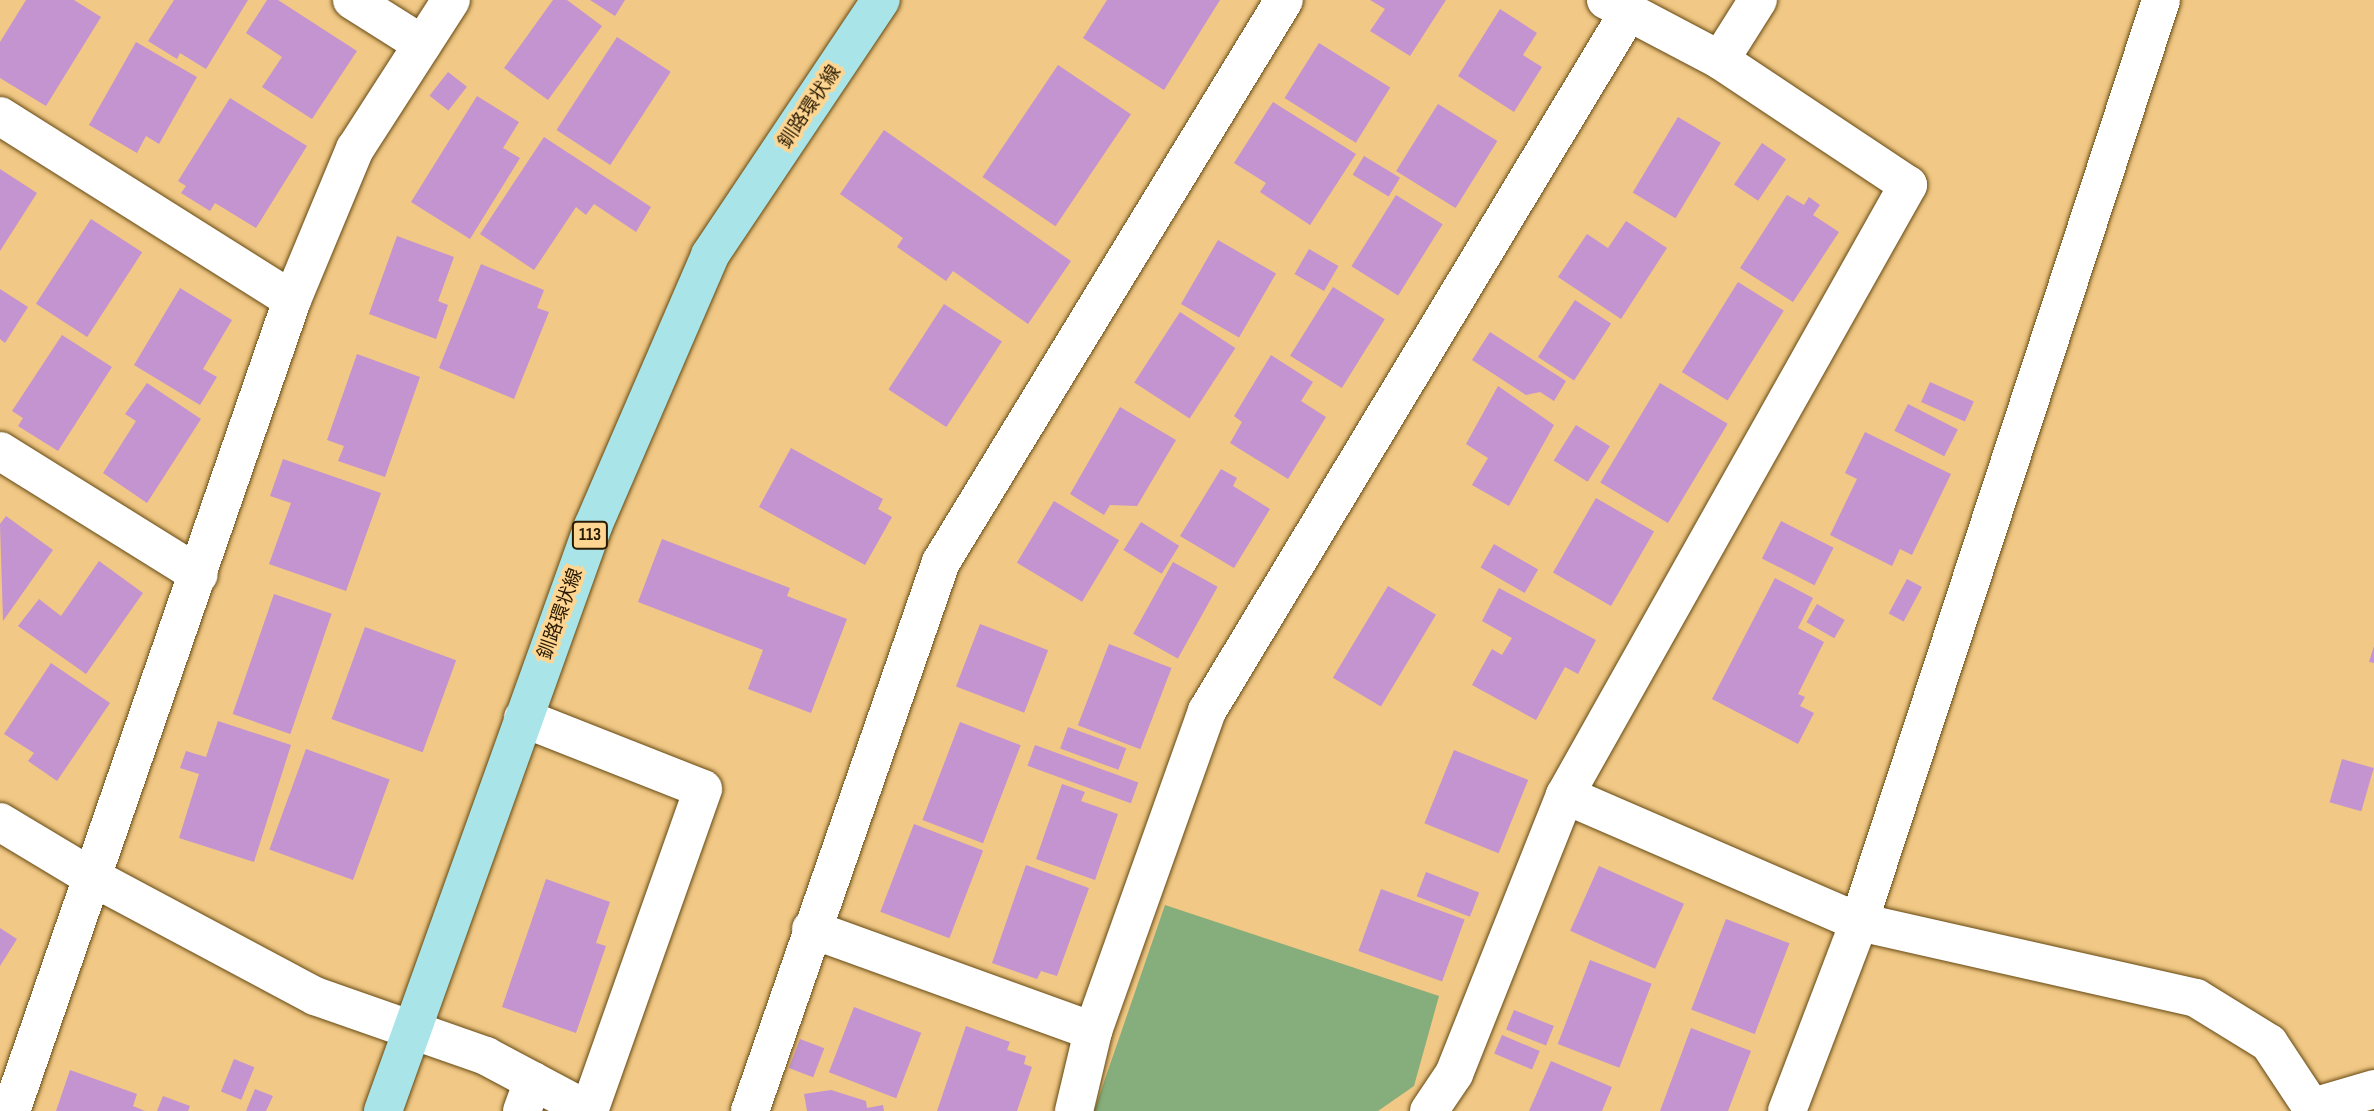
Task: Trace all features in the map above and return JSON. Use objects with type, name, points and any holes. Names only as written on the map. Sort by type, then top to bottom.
[{"type":"main road","name":"釧路環状線","points":[[383,1111],[593,526],[710,255],[879,1]]},
{"type":"street","points":[[352,0],[422,44]]},
{"type":"street","points":[[10,1111],[90,876],[199,575],[292,300],[355,149],[452,0]]},
{"type":"street","points":[[750,1111],[811,929],[942,562],[1284,0]]},
{"type":"street","points":[[1720,60],[1758,0]]},
{"type":"street","points":[[1787,1111],[1859,922],[2161,0]]},
{"type":"street","points":[[1074,1111],[1093,1031],[1207,711],[1617,6],[1720,60],[1908,185],[1565,796],[1454,1074],[1429,1111]]},
{"type":"street","points":[[0,116],[292,300]]},
{"type":"street","points":[[0,451],[199,575]]},
{"type":"street","points":[[0,822],[90,876],[314,996],[486,1056],[528,1096],[589,1111],[703,789],[523,718]]},
{"type":"street","points":[[1565,796],[1859,922],[2196,998],[2269,1043],[2314,1109],[2374,1089]]},
{"type":"street","points":[[811,929],[1093,1031]]},
{"type":"green space","points":[[1165,905],[1439,996],[1414,1086],[1378,1111],[1094,1111]]},
{"type":"building","points":[[26,0],[74,0],[101,17],[46,106],[0,78],[0,42]]},
{"type":"building","points":[[174,0],[248,0],[206,69],[180,53],[177,59],[148,41]]},
{"type":"building","points":[[267,0],[278,0],[357,51],[312,119],[262,87],[282,57],[246,33]]},
{"type":"building","points":[[553,0],[567,0],[602,26],[548,100],[504,68]]},
{"type":"building","points":[[590,0],[625,0],[615,16]]},
{"type":"building","points":[[1107,0],[1220,0],[1164,90],[1083,38]]},
{"type":"building","points":[[1370,0],[1446,0],[1410,56],[1370,31],[1385,9]]},
{"type":"building","points":[[1500,9],[1537,33],[1523,55],[1542,67],[1514,112],[1458,76]]},
{"type":"building","points":[[617,37],[671,72],[610,165],[557,130]]},
{"type":"building","points":[[136,42],[197,77],[159,144],[146,136],[137,153],[89,125]]},
{"type":"building","points":[[1319,43],[1390,88],[1356,143],[1285,98]]},
{"type":"building","points":[[1058,65],[1131,114],[1055,226],[983,177]]},
{"type":"building","points":[[448,72],[467,87],[448,110],[430,96]]},
{"type":"building","points":[[477,96],[519,122],[503,148],[520,158],[470,239],[411,202]]},
{"type":"building","points":[[230,98],[307,146],[256,228],[215,203],[210,211],[181,193],[186,186],[178,181]]},
{"type":"building","points":[[1273,102],[1356,154],[1310,225],[1260,192],[1266,183],[1234,163]]},
{"type":"building","points":[[1438,104],[1497,141],[1455,208],[1396,171]]},
{"type":"building","points":[[1678,117],[1721,143],[1676,218],[1633,192]]},
{"type":"building","points":[[884,130],[1071,261],[1028,324],[953,271],[946,281],[897,247],[903,238],[840,194]]},
{"type":"building","points":[[544,137],[651,207],[636,232],[594,204],[586,215],[576,207],[534,270],[480,234]]},
{"type":"building","points":[[1762,143],[1786,159],[1758,201],[1734,184]]},
{"type":"building","points":[[1364,156],[1400,178],[1389,196],[1353,175]]},
{"type":"building","points":[[0,169],[37,193],[0,251]]},
{"type":"building","points":[[1396,195],[1443,224],[1398,295],[1351,266]]},
{"type":"building","points":[[1787,195],[1804,205],[1809,197],[1820,205],[1813,215],[1839,232],[1793,302],[1740,268]]},
{"type":"building","points":[[91,219],[142,252],[87,337],[36,304]]},
{"type":"building","points":[[1626,221],[1667,248],[1621,319],[1558,277],[1587,234],[1608,248]]},
{"type":"building","points":[[397,236],[454,257],[438,301],[448,305],[436,339],[369,314]]},
{"type":"building","points":[[1218,240],[1276,274],[1239,338],[1181,304]]},
{"type":"building","points":[[1309,249],[1338,266],[1324,291],[1294,274]]},
{"type":"building","points":[[481,264],[544,290],[537,308],[549,312],[514,399],[439,368]]},
{"type":"building","points":[[1738,282],[1784,311],[1728,401],[1682,372]]},
{"type":"building","points":[[1333,287],[1385,319],[1342,388],[1290,356]]},
{"type":"building","points":[[180,288],[232,320],[203,369],[217,377],[200,405],[134,365]]},
{"type":"building","points":[[0,289],[28,307],[5,343],[0,339]]},
{"type":"building","points":[[1575,300],[1611,323],[1574,380],[1538,357]]},
{"type":"building","points":[[944,304],[1002,342],[946,427],[888,390]]},
{"type":"building","points":[[1180,312],[1235,348],[1190,418],[1134,382]]},
{"type":"building","points":[[1490,332],[1566,381],[1554,401],[1540,392],[1526,395],[1472,360]]},
{"type":"building","points":[[62,335],[112,367],[58,451],[18,426],[23,418],[12,411]]},
{"type":"building","points":[[357,354],[420,377],[385,477],[338,461],[344,446],[327,440]]},
{"type":"building","points":[[1271,355],[1313,382],[1301,401],[1326,417],[1288,479],[1230,443],[1242,422],[1234,416]]},
{"type":"building","points":[[1930,382],[1974,402],[1965,422],[1921,402]]},
{"type":"building","points":[[147,383],[201,419],[147,503],[103,473],[136,421],[125,414]]},
{"type":"building","points":[[1660,383],[1728,424],[1668,523],[1600,482]]},
{"type":"building","points":[[1498,386],[1554,425],[1509,506],[1472,485],[1488,458],[1466,444]]},
{"type":"building","points":[[1908,404],[1958,429],[1944,456],[1894,431]]},
{"type":"building","points":[[1120,407],[1176,440],[1137,506],[1110,505],[1104,515],[1070,494]]},
{"type":"building","points":[[1576,425],[1610,446],[1588,482],[1554,461]]},
{"type":"building","points":[[1865,432],[1951,474],[1912,555],[1900,549],[1892,566],[1830,535],[1857,479],[1845,473]]},
{"type":"building","points":[[791,448],[883,499],[878,509],[892,517],[865,565],[759,507]]},
{"type":"building","points":[[283,459],[381,493],[346,591],[269,564],[291,503],[270,496]]},
{"type":"building","points":[[1221,469],[1237,478],[1233,486],[1270,509],[1234,568],[1180,536]]},
{"type":"building","points":[[1596,498],[1654,532],[1611,606],[1553,572]]},
{"type":"building","points":[[1054,501],[1119,540],[1082,602],[1017,563]]},
{"type":"building","points":[[6,516],[53,550],[3,621],[0,524]]},
{"type":"building","points":[[1781,521],[1834,548],[1815,585],[1762,558]]},
{"type":"building","points":[[1141,522],[1179,546],[1162,574],[1124,550]]},
{"type":"building","points":[[662,539],[790,588],[787,596],[847,619],[811,713],[748,689],[763,650],[638,602]]},
{"type":"building","points":[[1494,544],[1538,570],[1525,593],[1480,567]]},
{"type":"building","points":[[99,561],[143,593],[86,674],[18,626],[39,599],[61,616]]},
{"type":"building","points":[[1173,562],[1218,587],[1178,658],[1133,634]]},
{"type":"building","points":[[1775,578],[1813,598],[1798,628],[1824,642],[1798,694],[1805,697],[1800,706],[1814,713],[1798,744],[1712,699]]},
{"type":"building","points":[[1907,579],[1922,587],[1904,621],[1889,613]]},
{"type":"building","points":[[1388,586],[1436,615],[1381,707],[1333,678]]},
{"type":"building","points":[[1499,588],[1596,640],[1578,674],[1565,667],[1536,720],[1472,685],[1492,649],[1502,655],[1512,638],[1482,621]]},
{"type":"building","points":[[274,594],[332,614],[290,734],[233,714]]},
{"type":"building","points":[[1817,604],[1845,620],[1834,638],[1806,622]]},
{"type":"building","points":[[980,624],[1048,650],[1024,713],[956,687]]},
{"type":"building","points":[[365,627],[456,660],[423,752],[331,719]]},
{"type":"building","points":[[1109,644],[1172,668],[1140,749],[1078,725]]},
{"type":"building","points":[[2374,646],[2374,663],[2369,662]]},
{"type":"building","points":[[51,663],[110,703],[57,781],[28,761],[34,753],[4,734]]},
{"type":"building","points":[[218,721],[291,745],[254,862],[179,838],[199,774],[180,768],[186,751],[206,757]]},
{"type":"building","points":[[960,722],[1021,745],[983,843],[922,820]]},
{"type":"building","points":[[1068,727],[1126,748],[1118,770],[1060,749]]},
{"type":"building","points":[[1035,745],[1138,783],[1131,803],[1027,766]]},
{"type":"building","points":[[306,749],[390,779],[353,880],[269,850]]},
{"type":"building","points":[[1454,750],[1528,780],[1499,853],[1424,823]]},
{"type":"building","points":[[2342,759],[2374,768],[2361,811],[2330,802]]},
{"type":"building","points":[[1062,784],[1085,792],[1081,801],[1118,814],[1095,880],[1036,859]]},
{"type":"building","points":[[914,824],[983,851],[949,938],[880,912]]},
{"type":"building","points":[[1026,865],[1089,888],[1057,976],[1041,971],[1037,979],[992,963]]},
{"type":"building","points":[[1599,866],[1684,904],[1655,969],[1570,931]]},
{"type":"building","points":[[1426,872],[1479,892],[1470,917],[1417,896]]},
{"type":"building","points":[[546,879],[610,902],[596,943],[606,946],[576,1033],[502,1007]]},
{"type":"building","points":[[1381,889],[1465,919],[1442,981],[1358,951]]},
{"type":"building","points":[[1726,919],[1789,943],[1755,1034],[1691,1010]]},
{"type":"building","points":[[0,928],[17,939],[0,966]]},
{"type":"building","points":[[1590,960],[1652,984],[1619,1068],[1558,1044]]},
{"type":"building","points":[[854,1007],[921,1033],[896,1098],[829,1072]]},
{"type":"building","points":[[1514,1010],[1554,1026],[1546,1046],[1506,1029]]},
{"type":"building","points":[[966,1026],[1010,1042],[1007,1050],[1026,1056],[1024,1064],[1032,1067],[1017,1111],[937,1111]]},
{"type":"building","points":[[1691,1028],[1751,1051],[1728,1111],[1660,1111]]},
{"type":"building","points":[[1502,1035],[1540,1051],[1532,1069],[1494,1053]]},
{"type":"building","points":[[800,1039],[824,1048],[813,1077],[789,1068]]},
{"type":"building","points":[[234,1059],[254,1067],[241,1100],[221,1091]]},
{"type":"building","points":[[1551,1061],[1612,1087],[1602,1111],[1529,1111]]},
{"type":"building","points":[[70,1070],[137,1094],[133,1106],[145,1111],[56,1111]]},
{"type":"building","points":[[255,1089],[273,1096],[266,1111],[246,1111]]},
{"type":"building","points":[[831,1090],[866,1101],[867,1108],[883,1105],[884,1111],[807,1111],[804,1094]]},
{"type":"building","points":[[163,1096],[190,1106],[188,1111],[157,1111]]}]
